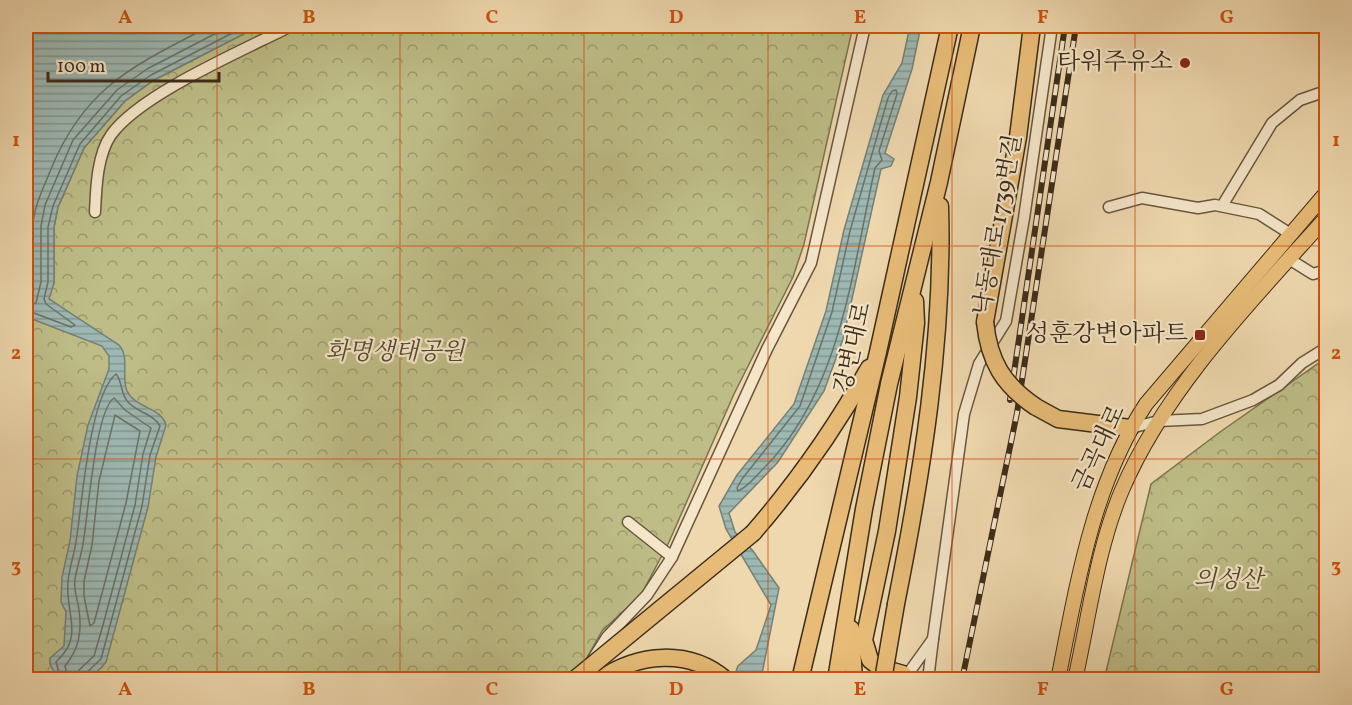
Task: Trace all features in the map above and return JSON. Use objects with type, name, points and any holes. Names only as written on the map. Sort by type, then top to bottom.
[{"type":"highway","name":"강변대로","points":[[800,680],[879,352],[950,26]]},
{"type":"highway","name":"강변대로","points":[[836,680],[851,583],[889,384],[939,182],[972,26]]},
{"type":"highway","points":[[1032,26],[1018,137],[985,322],[993,361],[1000,374],[1016,393],[1035,407],[1058,419],[1130,428]]},
{"type":"highway","points":[[883,680],[920,478],[931,388],[940,227],[939,182]]},
{"type":"highway","points":[[904,675],[879,667],[870,660],[864,640],[887,531],[912,366],[916,323],[914,280]]},
{"type":"highway","points":[[574,680],[753,533],[797,482],[841,418],[879,352]]},
{"type":"highway","points":[[851,583],[854,680]]},
{"type":"highway","points":[[599,680],[637,661],[671,657],[705,666],[726,680]]},
{"type":"main road","name":"금곡대로","points":[[1058,680],[1084,552],[1114,462],[1130,428],[1146,404],[1326,192]]},
{"type":"main road","name":"금곡대로","points":[[1075,680],[1112,520],[1142,448],[1200,364],[1326,218]]},
{"type":"street","points":[[95,212],[96,188],[104,150],[117,129],[138,110],[166,91],[291,26]]},
{"type":"street","points":[[581,680],[607,637],[647,595],[672,557],[767,349],[811,263],[833,179],[865,26]]},
{"type":"street","name":"낙동대로1739번길","points":[[927,680],[964,414],[979,364],[1006,321],[1024,218],[1052,26]]},
{"type":"street","points":[[1222,206],[1272,123],[1300,100],[1326,91]]},
{"type":"street","points":[[1109,207],[1142,198],[1185,207],[1222,206],[1259,214],[1290,233]]},
{"type":"street","points":[[1289,259],[1313,274],[1326,270]]},
{"type":"street","points":[[1130,428],[1159,421],[1202,419],[1253,400],[1279,385],[1302,363],[1326,348]]},
{"type":"street","points":[[628,522],[672,557]]},
{"type":"street","points":[[904,675],[933,639]]},
{"type":"street","points":[[904,675],[918,672],[927,680]]},
{"type":"green space","name":"화명생태공원","points":[[259,26],[853,26],[804,244],[793,277],[734,394],[669,542],[641,595],[602,631],[575,679],[26,680],[26,330],[54,283],[54,227],[58,207],[84,148],[125,101],[154,80]]},
{"type":"green space","name":"의성산","points":[[1326,358],[1326,679],[1104,680],[1151,484],[1220,432]]},
{"type":"water","points":[[26,26],[259,26],[154,80],[125,101],[84,148],[58,207],[54,227],[54,283],[49,299],[119,345],[124,355],[127,391],[136,401],[159,414],[166,425],[156,457],[148,507],[106,662],[91,676],[79,679],[58,679],[50,664],[50,658],[64,646],[66,612],[61,602],[62,577],[70,541],[77,476],[88,425],[109,369],[109,356],[102,346],[32,319],[26,330]]},
{"type":"water","points":[[910,26],[921,26],[912,69],[885,153],[894,159],[891,166],[881,169],[843,339],[824,391],[778,462],[729,513],[735,532],[753,551],[779,588],[761,679],[733,679],[738,666],[756,650],[771,605],[726,529],[719,506],[737,475],[794,404],[826,311],[844,230],[883,95],[902,63]]},
{"type":"railway","points":[[1010,400],[1065,26]]},
{"type":"railway","points":[[962,680],[1017,413],[1076,26]]},
{"type":"place","name":"타워주유소","points":[[1185,63]]},
{"type":"place","name":"성훈강변아파트","points":[[1200,335]]}]
